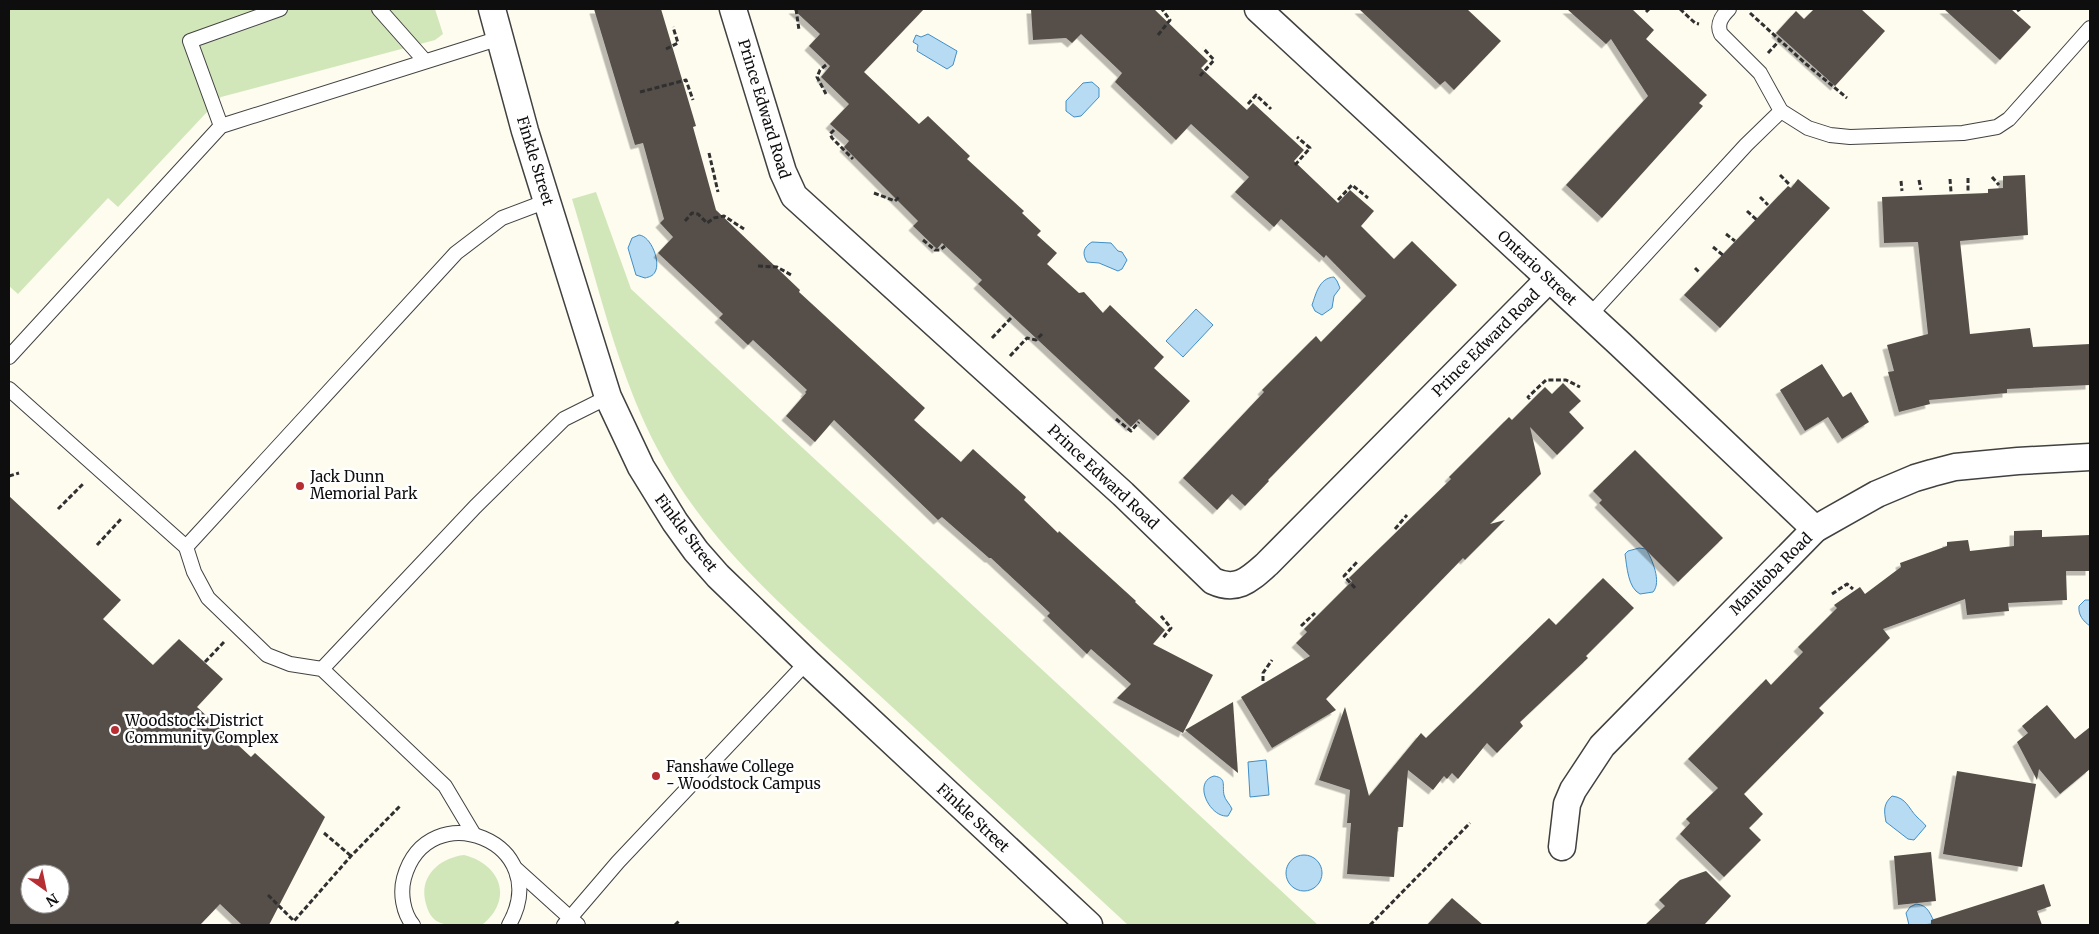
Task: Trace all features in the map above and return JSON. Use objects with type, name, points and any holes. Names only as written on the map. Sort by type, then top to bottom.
[{"type":"street","name":"Finkle Street","points":[[492,9],[525,131],[608,397],[641,467],[675,522],[690,544],[718,576],[807,662],[1089,925]]},
{"type":"street","name":"Prince Edward Road","points":[[733,9],[783,172],[794,196],[1123,494],[1213,581],[1223,586],[1236,586],[1244,583],[1267,564],[1549,279]]},
{"type":"street","name":"Ontario Street","points":[[1258,9],[1816,528]]},
{"type":"street","name":"Manitoba Road","points":[[1562,848],[1567,804],[1573,790],[1602,746],[1816,528],[1876,494],[1932,473],[1964,466],[2090,457]]},
{"type":"lane","points":[[221,126],[190,41],[280,9]]},
{"type":"lane","points":[[379,9],[425,61]]},
{"type":"lane","points":[[1729,9],[1722,17],[1719,30],[1721,34],[1760,73],[1781,111],[1808,128],[1830,135],[1850,137],[1963,134],[1997,128],[2009,119],[2090,28]]},
{"type":"lane","points":[[9,357],[221,126],[500,38]]},
{"type":"lane","points":[[1589,316],[1746,145],[1781,111]]},
{"type":"lane","points":[[186,547],[456,253],[502,218],[547,200]]},
{"type":"lane","points":[[9,389],[186,547],[194,572],[208,598],[267,655],[290,664],[322,669],[445,786],[473,834]]},
{"type":"lane","points":[[322,669],[475,507],[564,419],[608,397]]},
{"type":"lane","points":[[413,925],[403,904],[402,885],[408,866],[419,850],[435,839],[454,833],[473,834],[497,844],[508,855],[516,869],[571,922],[618,862],[807,662]]},
{"type":"lane","points":[[509,925],[518,907],[520,888],[516,869]]},
{"type":"path","points":[[796,9],[798,30]]},
{"type":"path","points":[[1158,35],[1170,20],[1162,9]]},
{"type":"path","points":[[1746,9],[1806,64],[1847,98]]},
{"type":"path","points":[[666,49],[678,43],[673,27]]},
{"type":"path","points":[[1762,48],[1768,53],[1780,40]]},
{"type":"path","points":[[1200,76],[1214,60],[1203,48]]},
{"type":"path","points":[[826,65],[820,70],[817,77],[826,94]]},
{"type":"path","points":[[640,92],[686,80],[693,100]]},
{"type":"path","points":[[1248,104],[1256,95],[1271,109]]},
{"type":"path","points":[[834,130],[830,134],[832,138],[853,159]]},
{"type":"path","points":[[1296,165],[1310,148],[1297,137]]},
{"type":"path","points":[[709,153],[718,192]]},
{"type":"path","points":[[1780,175],[1789,184]]},
{"type":"path","points":[[1992,177],[1999,185]]},
{"type":"path","points":[[1968,178],[1968,193]]},
{"type":"path","points":[[1950,179],[1951,192]]},
{"type":"path","points":[[1920,180],[1921,190]]},
{"type":"path","points":[[1901,181],[1902,190]]},
{"type":"path","points":[[1338,200],[1352,185],[1368,198]]},
{"type":"path","points":[[874,193],[895,201],[899,197]]},
{"type":"path","points":[[1760,197],[1768,204]]},
{"type":"path","points":[[1747,211],[1756,220]]},
{"type":"path","points":[[685,221],[692,213],[698,214],[707,223],[714,218],[724,216],[744,229]]},
{"type":"path","points":[[1726,234],[1735,241]]},
{"type":"path","points":[[923,240],[935,250],[940,250],[945,246]]},
{"type":"path","points":[[1713,248],[1724,256]]},
{"type":"path","points":[[758,266],[777,268],[793,276]]},
{"type":"path","points":[[1695,268],[1700,273]]},
{"type":"path","points":[[992,375],[1027,338],[1036,340],[1042,334]]},
{"type":"path","points":[[1530,399],[1528,397],[1546,380],[1566,380],[1580,387]]},
{"type":"path","points":[[1116,419],[1131,431],[1139,422]]},
{"type":"path","points":[[58,509],[97,469]]},
{"type":"path","points":[[9,476],[19,473]]},
{"type":"path","points":[[97,545],[137,504]]},
{"type":"path","points":[[1395,529],[1408,515]]},
{"type":"path","points":[[1355,588],[1344,576],[1358,561]]},
{"type":"path","points":[[1832,594],[1847,584],[1852,589]]},
{"type":"path","points":[[1301,626],[1315,613]]},
{"type":"path","points":[[1161,616],[1171,628],[1162,639]]},
{"type":"path","points":[[1263,681],[1263,673],[1272,660]]},
{"type":"path","points":[[268,895],[294,921],[351,856],[400,806]]},
{"type":"path","points":[[1370,925],[1470,823]]},
{"type":"path","points":[[324,834],[351,856]]},
{"type":"path","points":[[675,925],[680,920]]},
{"type":"green space","points":[[9,9],[435,9],[443,34],[435,40],[221,97],[118,207],[108,198],[18,294],[9,286]]},
{"type":"green space","points":[[596,192],[631,289],[1318,925],[1128,925],[755,579],[701,517],[677,483],[657,448],[630,388],[609,325],[572,199]]},
{"type":"green space","points":[[464,855],[482,863],[495,876],[499,884],[499,902],[485,923],[479,926],[452,925],[436,921],[426,904],[425,885],[433,870],[446,860]]},
{"type":"water","points":[[928,34],[957,51],[953,65],[947,69],[917,51],[918,45],[913,42],[916,35],[921,37]]},
{"type":"water","points":[[1092,82],[1099,88],[1099,97],[1081,116],[1074,117],[1066,111],[1066,101],[1083,83]]},
{"type":"water","points":[[639,235],[643,236],[651,245],[657,262],[657,268],[654,273],[645,278],[636,275],[628,248],[632,238]]},
{"type":"water","points":[[1092,242],[1111,243],[1118,251],[1122,252],[1127,260],[1122,269],[1118,271],[1099,263],[1087,262],[1084,251]]},
{"type":"water","points":[[1334,277],[1340,288],[1334,296],[1332,308],[1322,315],[1315,311],[1312,305],[1322,283]]},
{"type":"water","points":[[1196,309],[1213,325],[1183,357],[1166,341]]},
{"type":"water","points":[[1639,548],[1646,549],[1653,564],[1657,582],[1653,592],[1640,594],[1633,587],[1629,577],[1625,554],[1628,551]]},
{"type":"water","points":[[2085,600],[2090,600],[2090,626],[2083,620],[2079,612],[2079,606]]},
{"type":"water","points":[[1266,760],[1269,795],[1250,797],[1248,762]]},
{"type":"water","points":[[1214,776],[1221,778],[1223,782],[1225,797],[1232,809],[1228,816],[1221,815],[1215,811],[1206,799],[1204,785]]},
{"type":"water","points":[[1892,796],[1904,801],[1926,826],[1914,840],[1908,839],[1886,822],[1885,808]]},
{"type":"water","points":[[1304,855],[1311,856],[1317,860],[1321,866],[1321,880],[1317,886],[1311,890],[1304,891],[1297,890],[1291,886],[1287,880],[1286,873],[1287,866],[1291,860],[1297,856]]},
{"type":"water","points":[[1916,904],[1926,908],[1936,925],[1909,925],[1906,913],[1910,907]]},
{"type":"building","points":[[594,9],[661,9],[696,126],[693,127],[716,210],[800,290],[799,292],[925,408],[914,420],[961,462],[973,449],[1026,497],[1024,500],[1058,533],[1059,531],[1136,601],[1165,630],[1153,644],[1213,675],[1183,733],[1117,698],[1131,684],[1091,649],[1087,654],[1047,616],[1050,613],[991,558],[942,517],[938,520],[834,420],[815,442],[786,416],[807,390],[753,340],[748,345],[719,318],[723,314],[658,253],[673,237],[660,223],[664,219],[643,143],[635,145]]},
{"type":"building","points":[[793,9],[924,9],[864,72],[919,124],[928,116],[970,156],[967,159],[1024,211],[1022,213],[1041,231],[1037,235],[1057,253],[1047,264],[1079,293],[1084,292],[1103,313],[1110,305],[1164,357],[1154,368],[1190,401],[1158,436],[1139,419],[1131,427],[978,284],[982,280],[942,243],[937,249],[913,226],[918,221],[844,147],[849,141],[830,124],[849,104],[821,77],[830,66],[809,46],[820,34]]},
{"type":"building","points":[[1031,9],[1154,9],[1208,61],[1201,68],[1247,110],[1253,103],[1304,150],[1294,161],[1338,203],[1350,190],[1374,211],[1361,226],[1394,259],[1412,241],[1457,285],[1245,506],[1232,494],[1217,510],[1183,478],[1264,392],[1262,390],[1316,336],[1321,342],[1366,296],[1326,255],[1324,258],[1281,219],[1274,227],[1235,192],[1249,177],[1191,124],[1176,140],[1115,82],[1122,73],[1081,34],[1072,43],[1066,38],[1033,40]]},
{"type":"building","points":[[1359,9],[1467,9],[1501,41],[1454,90],[1445,81],[1440,85]]},
{"type":"building","points":[[1567,9],[1632,9],[1654,30],[1646,39],[1707,95],[1699,103],[1703,106],[1602,218],[1566,185],[1648,96],[1611,39],[1606,44]]},
{"type":"building","points":[[1814,9],[1861,9],[1885,31],[1835,86],[1776,33],[1796,11],[1804,19]]},
{"type":"building","points":[[1944,9],[2011,9],[2031,27],[2000,60]]},
{"type":"building","points":[[2025,175],[2028,235],[1960,241],[1970,334],[2030,328],[2033,347],[2090,344],[2090,385],[2007,389],[2007,393],[1929,400],[1930,404],[1899,412],[1888,372],[1894,371],[1887,345],[1928,334],[1918,242],[1884,243],[1882,197],[1988,193],[1988,189],[2003,188],[2003,176]]},
{"type":"building","points":[[1798,179],[1830,208],[1720,328],[1684,295],[1788,186],[1791,188]]},
{"type":"building","points":[[1822,364],[1843,397],[1851,392],[1869,422],[1842,439],[1828,417],[1805,431],[1780,390]]},
{"type":"building","points":[[1563,383],[1581,401],[1569,412],[1584,428],[1557,455],[1530,427],[1541,474],[1490,524],[1505,520],[1465,560],[1463,558],[1326,699],[1336,710],[1272,748],[1241,697],[1310,656],[1296,643],[1307,632],[1304,629],[1352,581],[1349,578],[1451,479],[1449,477],[1509,417],[1512,420],[1545,387],[1552,394]]},
{"type":"building","points":[[1635,450],[1723,538],[1678,582],[1599,503],[1602,500],[1593,491]]},
{"type":"building","name":"Woodstock District Community Complex","points":[[9,496],[121,600],[103,619],[153,665],[179,639],[223,679],[197,707],[251,757],[255,753],[325,817],[269,925],[242,925],[220,904],[200,925],[9,925]]},
{"type":"building","points":[[2042,530],[2042,537],[2090,535],[2090,571],[2066,571],[2067,600],[2008,603],[2009,611],[1967,615],[1965,599],[1883,629],[1890,638],[1819,708],[1824,713],[1744,794],[1763,814],[1749,828],[1761,840],[1724,877],[1680,834],[1690,823],[1686,819],[1718,788],[1688,759],[1766,679],[1771,685],[1803,652],[1798,647],[1837,608],[1834,605],[1860,587],[1865,594],[1901,567],[1900,563],[1947,546],[1947,542],[1968,540],[1970,551],[2014,546],[2014,531]]},
{"type":"building","points":[[1603,578],[1634,608],[1586,656],[1588,658],[1520,722],[1523,726],[1497,753],[1487,743],[1458,779],[1452,773],[1447,779],[1444,776],[1433,790],[1408,770],[1403,827],[1398,827],[1394,877],[1347,874],[1351,823],[1347,823],[1350,790],[1319,780],[1345,707],[1369,796],[1421,733],[1426,738],[1549,618],[1556,625]]},
{"type":"building","points":[[1233,702],[1238,773],[1185,730]]},
{"type":"building","points":[[2047,705],[2075,739],[2090,727],[2090,769],[2060,794],[2039,769],[2037,780],[2017,742],[2028,733],[2022,726]]},
{"type":"building","points":[[1957,771],[2036,784],[2022,867],[1943,854]]},
{"type":"building","points":[[1931,852],[1936,901],[1898,905],[1894,856]]},
{"type":"building","points":[[1706,871],[1731,896],[1704,925],[1645,925],[1665,906],[1659,900],[1680,880]]},
{"type":"building","points":[[2044,884],[2051,906],[2037,911],[2042,925],[1931,925],[1931,920]]},
{"type":"building","points":[[1452,898],[1483,925],[1427,925]]},
{"type":"place","name":"Jack Dunn Memorial Park","points":[[300,486]]},
{"type":"place","name":"Woodstock District Community Complex","points":[[115,730]]},
{"type":"place","name":"Fanshawe College - Woodstock Campus","points":[[656,776]]}]
